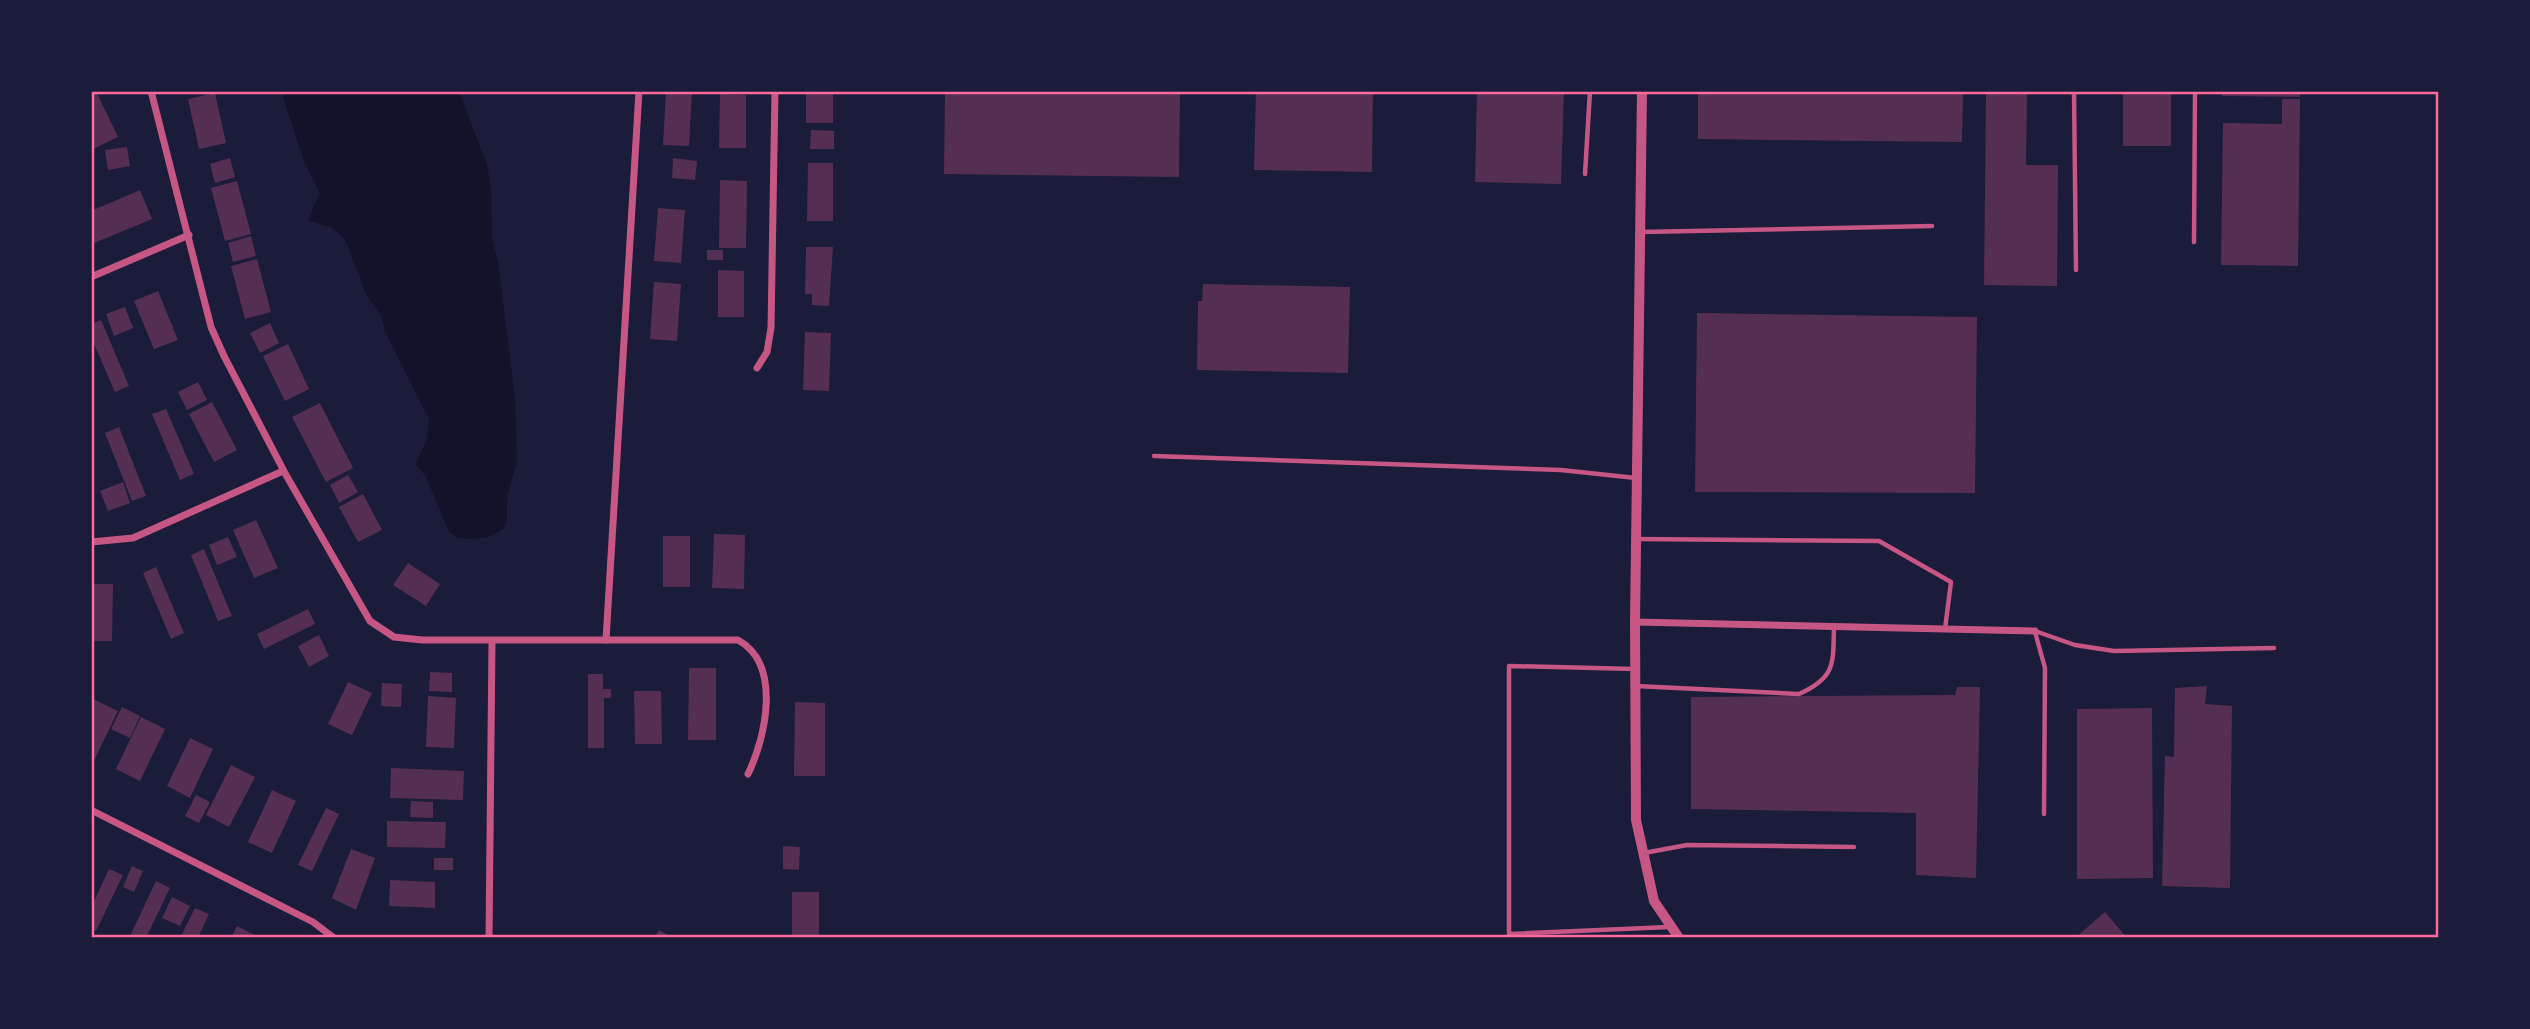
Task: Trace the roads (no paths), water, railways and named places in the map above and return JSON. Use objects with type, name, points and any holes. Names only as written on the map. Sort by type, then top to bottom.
[{"type":"street","points":[[151,91],[211,327],[283,471],[370,621],[382,632],[394,637],[422,640],[738,640],[748,646],[763,667],[765,688],[760,746],[748,774]]},
{"type":"street","points":[[606,640],[639,91]]},
{"type":"street","points":[[757,368],[767,352],[771,328],[775,91]]},
{"type":"street","points":[[1642,91],[1635,622],[1636,820],[1654,901],[1679,938]]},
{"type":"street","points":[[91,277],[189,235]]},
{"type":"street","points":[[91,542],[133,538],[283,471]]},
{"type":"street","points":[[1635,622],[2035,631]]},
{"type":"street","points":[[489,938],[492,641]]},
{"type":"street","points":[[91,810],[313,922],[334,938]]},
{"type":"lane","points":[[1585,173],[1590,91]]},
{"type":"lane","points":[[2074,91],[2076,270]]},
{"type":"lane","points":[[2194,242],[2195,91]]},
{"type":"lane","points":[[1640,232],[1932,226]]},
{"type":"lane","points":[[1154,456],[1560,470],[1637,478]]},
{"type":"lane","points":[[1636,538],[1879,541],[1951,582],[1945,629]]},
{"type":"lane","points":[[1635,686],[1799,694],[1822,684],[1832,666],[1835,626]]},
{"type":"lane","points":[[2035,631],[2075,645],[2114,652],[2274,648]]},
{"type":"lane","points":[[2035,631],[2045,668],[2044,814]]},
{"type":"lane","points":[[1635,670],[1509,666],[1509,934],[1671,927]]},
{"type":"lane","points":[[1644,853],[1687,845],[1854,847]]}]
